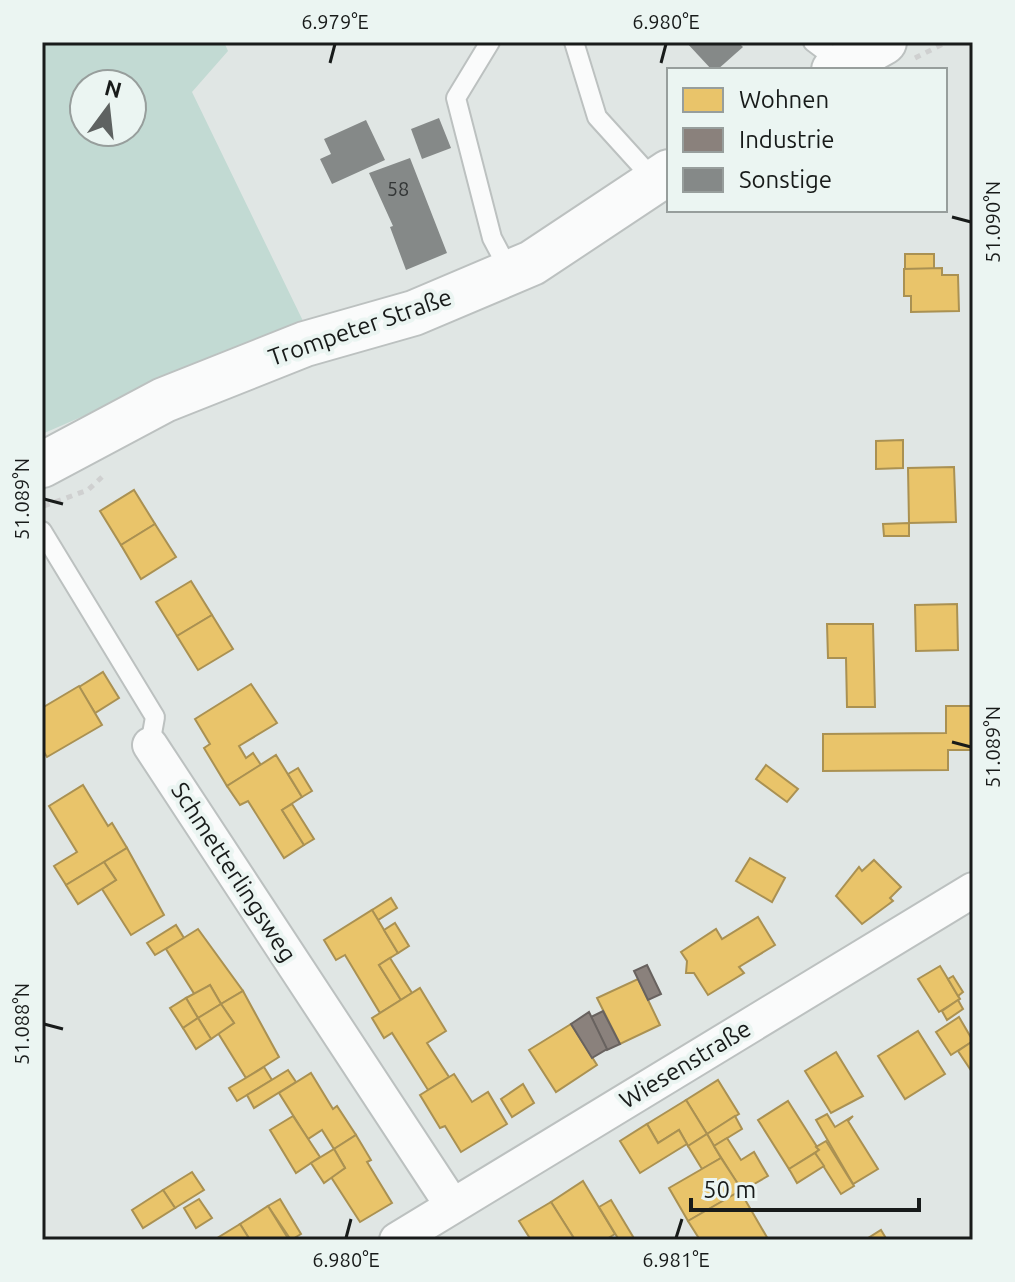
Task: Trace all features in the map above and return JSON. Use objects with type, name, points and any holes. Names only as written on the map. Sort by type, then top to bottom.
[{"type":"main road","points":[[830,59],[884,42]]},
{"type":"main road","name":"Trompeter Straße","points":[[42,465],[164,400],[305,344],[414,313],[532,263],[662,177]]},
{"type":"street","name":"Schmetterlingsweg","points":[[150,745],[452,1205]]},
{"type":"street","name":"Wiesenstraße","points":[[397,1240],[973,890]]},
{"type":"lane","points":[[490,42],[456,98],[492,238],[510,272]]},
{"type":"lane","points":[[574,42],[597,117],[662,177]]},
{"type":"lane","name":"Schmetterlingsweg","points":[[42,531],[155,717],[150,745]]},
{"type":"green space","points":[[42,42],[224,42],[228,51],[192,92],[303,321],[42,434]]},
{"type":"building: Wohnen","points":[[905,254],[934,254],[934,269],[905,269]]},
{"type":"building: Wohnen","points":[[942,268],[942,275],[958,275],[959,311],[911,312],[911,296],[904,296],[904,269]]},
{"type":"building: Wohnen","points":[[903,440],[903,468],[876,469],[876,441]]},
{"type":"building: Wohnen","points":[[954,467],[956,522],[909,523],[908,468]]},
{"type":"building: Wohnen","points":[[134,490],[155,524],[121,545],[100,511]]},
{"type":"building: Wohnen","points":[[909,523],[909,536],[884,536],[883,524]]},
{"type":"building: Wohnen","points":[[155,524],[176,557],[141,579],[121,545]]},
{"type":"building: Wohnen","points":[[191,581],[212,615],[177,636],[156,602]]},
{"type":"building: Wohnen","points":[[957,604],[958,650],[916,651],[915,605]]},
{"type":"building: Wohnen","points":[[212,615],[233,649],[198,670],[177,636]]},
{"type":"building: Wohnen","points":[[827,624],[873,624],[875,707],[847,707],[846,658],[828,658]]},
{"type":"building: Wohnen","points":[[103,672],[119,698],[95,713],[79,687]]},
{"type":"building: Wohnen","points":[[251,684],[277,723],[239,746],[246,758],[253,753],[261,765],[227,786],[204,748],[210,744],[195,719]]},
{"type":"building: Wohnen","points":[[79,686],[102,725],[47,757],[42,749],[42,708]]},
{"type":"building: Wohnen","points":[[946,706],[973,706],[973,750],[948,750],[948,770],[823,771],[823,734],[946,733]]},
{"type":"building: Wohnen","points":[[276,755],[302,797],[282,810],[304,845],[284,858],[248,801],[240,805],[227,786]]},
{"type":"building: Wohnen","points":[[766,765],[798,789],[787,802],[756,779]]},
{"type":"building: Wohnen","points":[[298,768],[312,791],[302,797],[288,774]]},
{"type":"building: Wohnen","points":[[83,785],[108,826],[112,823],[127,848],[66,885],[54,866],[77,852],[49,806]]},
{"type":"building: Wohnen","points":[[292,804],[314,839],[304,845],[282,810]]},
{"type":"building: Wohnen","points":[[127,848],[164,915],[131,935],[102,889],[116,880],[104,862]]},
{"type":"building: Wohnen","points":[[750,858],[785,878],[772,902],[736,881]]},
{"type":"building: Wohnen","points":[[874,860],[901,887],[890,898],[893,901],[862,924],[836,896],[859,867],[862,871]]},
{"type":"building: Wohnen","points":[[104,862],[116,880],[78,904],[66,885]]},
{"type":"building: Wohnen","points":[[391,898],[397,908],[378,920],[372,910]]},
{"type":"building: Wohnen","points":[[372,910],[398,953],[379,965],[401,1000],[380,1013],[345,955],[336,960],[324,940]]},
{"type":"building: Wohnen","points":[[758,917],[775,945],[739,967],[744,973],[708,995],[694,973],[686,973],[687,961],[681,952],[716,929],[722,939]]},
{"type":"building: Wohnen","points":[[395,923],[409,946],[398,953],[384,930]]},
{"type":"building: Wohnen","points":[[176,925],[184,938],[155,955],[147,943]]},
{"type":"building: Wohnen","points":[[198,929],[243,991],[221,1004],[210,985],[195,995],[166,949]]},
{"type":"building: Wohnen","points":[[390,958],[412,993],[401,1000],[379,965]]},
{"type":"building: Wohnen","points":[[940,966],[960,999],[939,1012],[918,979]]},
{"type":"building: Wohnen","points":[[953,976],[963,992],[958,996],[948,979]]},
{"type":"building: Wohnen","points":[[638,979],[660,1025],[620,1044],[597,998]]},
{"type":"building: Wohnen","points":[[210,985],[221,1004],[198,1018],[186,998]]},
{"type":"building: Wohnen","points":[[420,988],[446,1031],[427,1043],[449,1077],[428,1090],[392,1033],[384,1038],[372,1018]]},
{"type":"building: Wohnen","points":[[243,991],[279,1057],[246,1078],[218,1033],[234,1023],[221,1004]]},
{"type":"building: Wohnen","points":[[186,998],[198,1018],[183,1028],[170,1008]]},
{"type":"building: Wohnen","points":[[958,1000],[963,1009],[947,1020],[942,1011]]},
{"type":"building: Wohnen","points":[[221,1004],[234,1023],[211,1039],[198,1018]]},
{"type":"building: Wohnen","points":[[959,1017],[973,1041],[951,1055],[936,1032]]},
{"type":"building: Wohnen","points":[[198,1018],[211,1039],[196,1049],[183,1028]]},
{"type":"building: Wohnen","points":[[571,1024],[597,1065],[556,1092],[529,1050]]},
{"type":"building: Wohnen","points":[[918,1031],[945,1074],[905,1099],[878,1056]]},
{"type":"building: Wohnen","points":[[973,1041],[973,1071],[972,1072],[958,1051]]},
{"type":"building: Wohnen","points":[[836,1052],[863,1096],[831,1113],[805,1071]]},
{"type":"building: Wohnen","points":[[264,1067],[272,1080],[237,1101],[229,1088]]},
{"type":"building: Wohnen","points":[[288,1070],[296,1082],[254,1108],[247,1095]]},
{"type":"building: Wohnen","points":[[311,1073],[333,1109],[337,1106],[356,1135],[334,1149],[322,1130],[308,1139],[279,1093]]},
{"type":"building: Wohnen","points":[[454,1074],[472,1102],[488,1092],[507,1124],[461,1152],[445,1126],[440,1128],[420,1095]]},
{"type":"building: Wohnen","points":[[718,1080],[739,1114],[707,1134],[686,1100]]},
{"type":"building: Wohnen","points":[[523,1084],[534,1103],[512,1117],[501,1099]]},
{"type":"building: Wohnen","points":[[686,1100],[707,1134],[688,1146],[679,1130],[658,1143],[647,1124]]},
{"type":"building: Wohnen","points":[[788,1101],[819,1150],[789,1169],[758,1120]]},
{"type":"building: Wohnen","points":[[827,1114],[835,1127],[853,1116],[848,1121],[878,1169],[853,1184],[816,1120]]},
{"type":"building: Wohnen","points":[[293,1116],[320,1157],[296,1173],[270,1130]]},
{"type":"building: Wohnen","points":[[735,1116],[742,1129],[714,1146],[707,1134]]},
{"type":"building: Wohnen","points":[[647,1124],[658,1143],[679,1130],[687,1144],[640,1173],[620,1141]]},
{"type":"building: Wohnen","points":[[707,1134],[721,1158],[702,1169],[688,1146]]},
{"type":"building: Wohnen","points":[[356,1135],[371,1160],[367,1162],[392,1203],[360,1222],[331,1177],[345,1168],[334,1149]]},
{"type":"building: Wohnen","points":[[727,1138],[741,1160],[754,1152],[768,1176],[742,1191],[714,1146]]},
{"type":"building: Wohnen","points":[[826,1141],[854,1186],[841,1194],[815,1153],[819,1150],[816,1147]]},
{"type":"building: Wohnen","points":[[334,1149],[345,1168],[324,1183],[311,1163]]},
{"type":"building: Wohnen","points":[[815,1153],[824,1166],[797,1183],[789,1169]]},
{"type":"building: Wohnen","points":[[721,1158],[742,1190],[688,1221],[669,1188]]},
{"type":"building: Wohnen","points":[[192,1172],[204,1190],[175,1208],[163,1190]]},
{"type":"building: Wohnen","points":[[583,1181],[615,1234],[605,1240],[575,1240],[551,1202]]},
{"type":"building: Wohnen","points":[[163,1190],[175,1208],[143,1228],[132,1210]]},
{"type":"building: Wohnen","points":[[740,1191],[768,1239],[700,1240],[688,1221]]},
{"type":"building: Wohnen","points":[[199,1199],[212,1218],[196,1228],[184,1208]]},
{"type":"building: Wohnen","points":[[280,1199],[301,1234],[291,1240],[268,1206]]},
{"type":"building: Wohnen","points":[[611,1200],[635,1240],[619,1240],[599,1207]]},
{"type":"building: Wohnen","points":[[551,1202],[575,1240],[531,1240],[519,1221]]},
{"type":"building: Wohnen","points":[[268,1206],[289,1240],[250,1240],[240,1224]]},
{"type":"building: Wohnen","points":[[240,1224],[250,1240],[214,1240]]},
{"type":"building: Wohnen","points":[[881,1230],[887,1240],[865,1240]]},
{"type":"building: Industrie","points":[[647,965],[661,994],[648,1000],[634,971]]},
{"type":"building: Industrie","points":[[603,1011],[620,1044],[607,1050],[591,1017]]},
{"type":"building: Industrie","points":[[589,1012],[607,1049],[592,1058],[571,1024]]},
{"type":"building: Sonstige","points":[[686,42],[738,42],[743,47],[719,68],[710,68]]},
{"type":"building: Sonstige","points":[[439,118],[451,148],[422,159],[411,129]]},
{"type":"building: Sonstige","points":[[366,120],[385,160],[332,184],[320,159],[331,154],[324,139]]},
{"type":"building: Sonstige","points":[[410,158],[447,253],[406,270],[390,227],[393,226],[369,173]]}]
